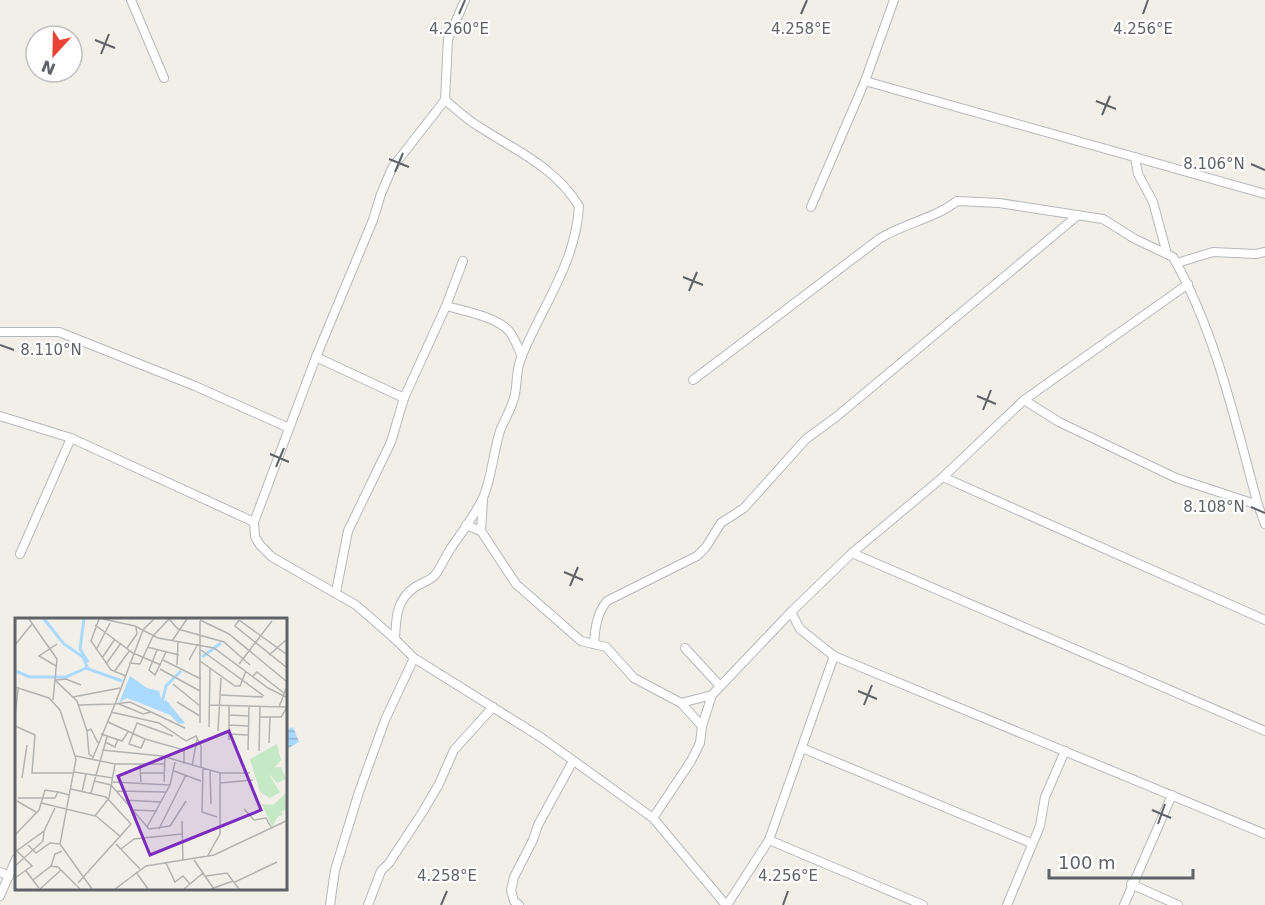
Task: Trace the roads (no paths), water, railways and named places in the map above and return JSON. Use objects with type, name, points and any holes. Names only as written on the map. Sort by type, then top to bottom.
[{"type":"street","points":[[131,0],[164,78]]},
{"type":"street","points":[[465,0],[448,39],[445,100],[392,168],[316,357],[254,522],[255,537],[272,556],[356,605],[414,658],[542,738],[653,818],[727,905],[769,840],[834,656]]},
{"type":"street","points":[[811,207],[865,81],[894,0]]},
{"type":"street","points":[[865,81],[1265,194]]},
{"type":"street","points":[[445,100],[475,125],[536,160],[556,177],[579,206],[575,236],[562,276],[548,299],[516,376],[515,394],[510,414],[501,430],[483,497],[480,531]]},
{"type":"street","points":[[1135,157],[1138,174],[1153,202],[1167,254]]},
{"type":"street","points":[[693,380],[879,239],[890,232],[905,228],[948,208],[957,201],[999,203],[1103,219],[1128,236],[1173,257],[1177,263],[1188,284],[1216,358],[1265,524]]},
{"type":"street","points":[[594,644],[601,608],[607,601],[697,556],[706,547],[721,523],[754,499],[767,481],[806,439],[836,417],[1077,216]]},
{"type":"street","points":[[1177,263],[1213,252],[1256,254],[1265,252]]},
{"type":"street","points":[[336,592],[348,531],[391,442],[404,398],[446,306],[463,261]]},
{"type":"street","points":[[653,818],[691,761],[700,743],[702,726],[712,695],[791,612],[852,553],[943,477],[1024,400],[1188,284]]},
{"type":"street","points":[[446,306],[499,322],[513,338],[522,357]]},
{"type":"street","points":[[0,332],[59,332],[195,386],[289,428]]},
{"type":"street","points":[[316,357],[404,398]]},
{"type":"street","points":[[1024,400],[1059,422],[1176,478],[1258,505]]},
{"type":"street","points":[[0,416],[71,438],[254,522]]},
{"type":"street","points":[[20,554],[71,438]]},
{"type":"street","points":[[943,477],[1265,620]]},
{"type":"street","points":[[395,639],[396,614],[401,600],[415,587],[434,577],[483,497]]},
{"type":"street","points":[[466,525],[480,531],[516,584],[581,640],[606,647],[634,678],[681,703],[702,726]]},
{"type":"street","points":[[852,553],[1265,731]]},
{"type":"street","points":[[791,612],[800,629],[834,656],[1265,834]]},
{"type":"street","points":[[685,648],[720,686]]},
{"type":"street","points":[[330,905],[335,870],[360,792],[385,720],[414,658]]},
{"type":"street","points":[[681,703],[712,695]]},
{"type":"street","points":[[368,905],[381,871],[389,863],[422,813],[439,784],[454,750],[493,707]]},
{"type":"street","points":[[802,748],[1031,843]]},
{"type":"street","points":[[1007,905],[1040,826],[1045,797],[1065,751]]},
{"type":"street","points":[[519,905],[514,901],[511,890],[514,877],[538,825],[573,761]]},
{"type":"street","points":[[1124,905],[1131,884],[1172,795]]},
{"type":"street","points":[[769,840],[923,905]]},
{"type":"street","points":[[0,896],[4,874],[15,860]]},
{"type":"street","points":[[1131,884],[1178,905]]},
{"type":"water","points":[[293,727],[299,742],[286,749],[286,730]]}]
